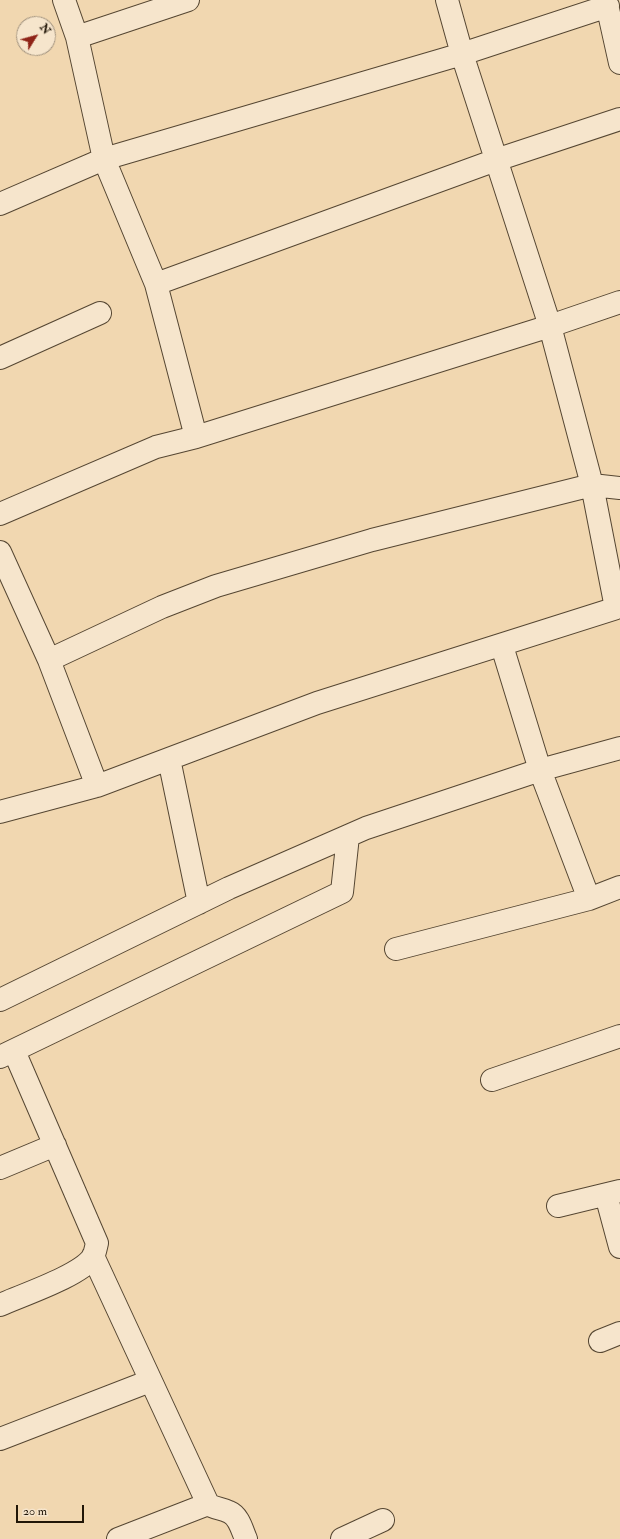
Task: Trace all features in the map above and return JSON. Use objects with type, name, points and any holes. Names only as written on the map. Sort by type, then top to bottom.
[{"type":"street","points":[[64,0],[77,37],[104,159],[156,284],[196,437]]},
{"type":"street","points":[[77,37],[188,0]]},
{"type":"street","points":[[0,812],[97,786],[317,703],[502,646],[618,608],[592,485],[550,326],[462,54],[447,0]]},
{"type":"street","points":[[0,204],[104,159],[462,54],[607,3],[620,62]]},
{"type":"street","points":[[156,284],[496,160],[620,119]]},
{"type":"street","points":[[0,514],[156,447],[196,437],[550,326],[620,302]]},
{"type":"street","points":[[0,358],[100,312]]},
{"type":"street","points":[[49,660],[162,607],[216,586],[372,540],[592,485],[620,488]]},
{"type":"street","points":[[0,552],[49,660],[97,786]]},
{"type":"street","points":[[502,646],[540,770],[589,898]]},
{"type":"street","points":[[0,1000],[199,903],[366,828],[540,770],[620,748]]},
{"type":"street","points":[[169,760],[199,903]]},
{"type":"street","points":[[0,1305],[69,1275],[85,1266],[94,1256],[97,1243],[55,1145],[7,1054],[342,892],[348,836]]},
{"type":"street","points":[[396,949],[589,898],[620,887]]},
{"type":"street","points":[[492,1080],[620,1036]]},
{"type":"street","points":[[0,1168],[55,1145]]},
{"type":"street","points":[[558,1206],[613,1193],[620,1247]]},
{"type":"street","points":[[94,1256],[150,1381],[208,1504],[214,1508],[230,1512],[238,1521],[246,1539]]},
{"type":"street","points":[[0,1439],[150,1381]]},
{"type":"street","points":[[118,1539],[208,1504]]},
{"type":"street","points":[[342,1539],[383,1520]]}]
